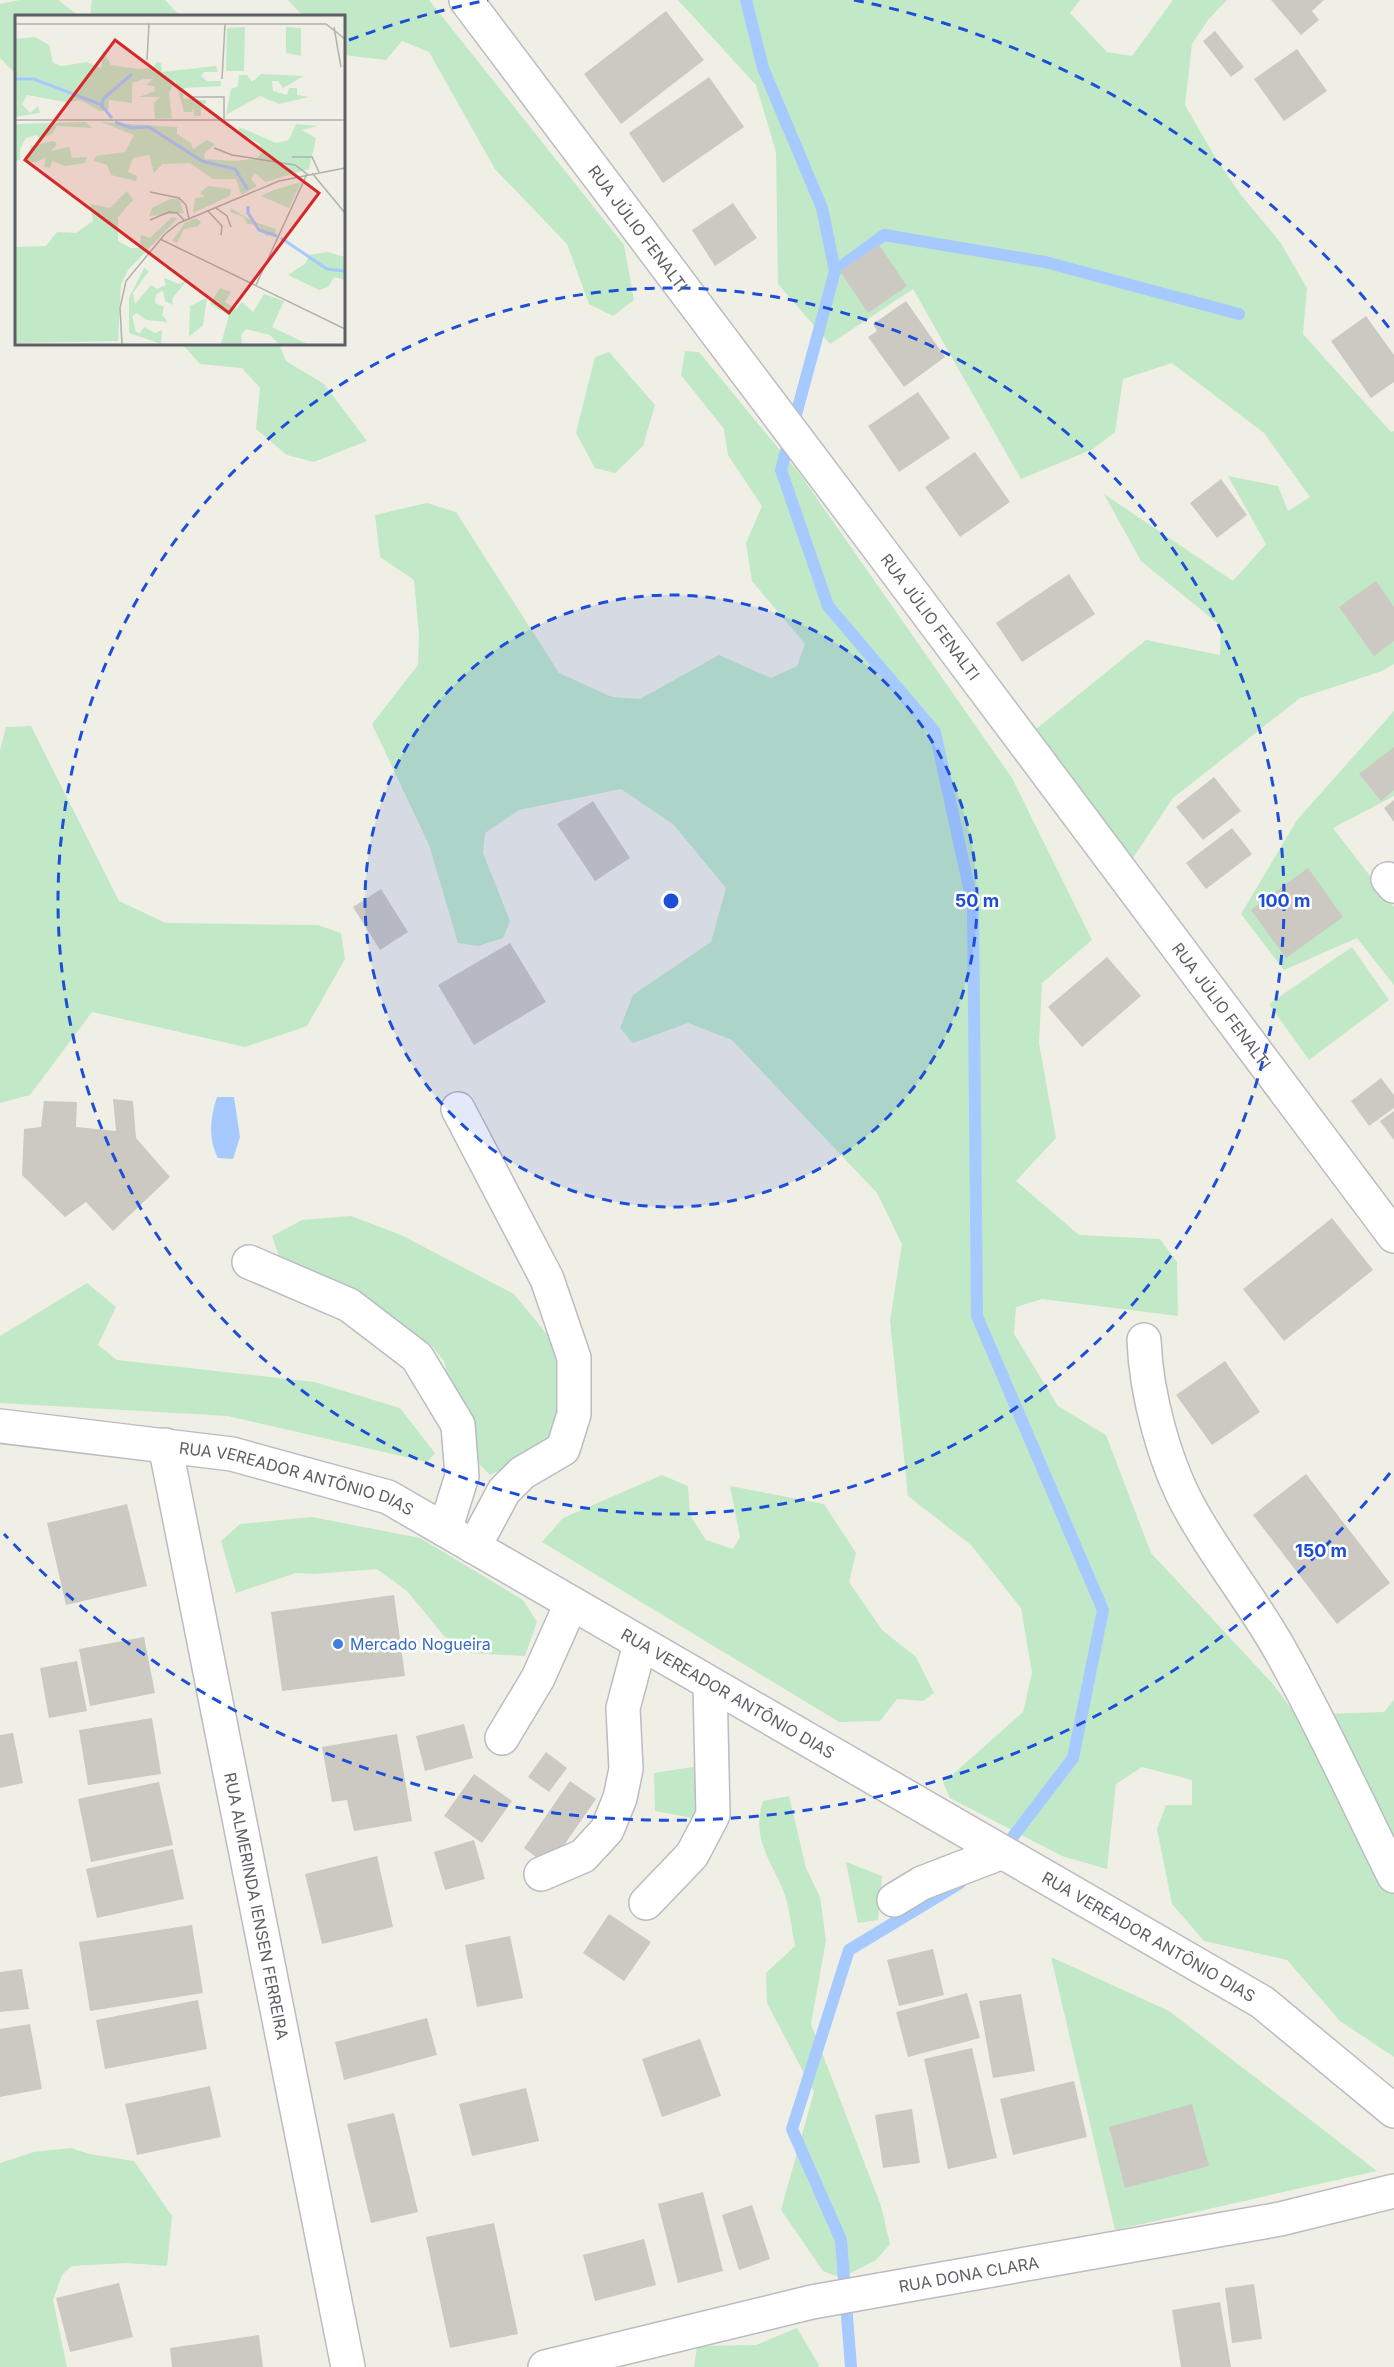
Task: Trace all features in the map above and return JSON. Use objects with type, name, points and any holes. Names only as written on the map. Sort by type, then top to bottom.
[{"type":"street","name":"RUA JÚLIO FENALTI","points":[[466,0],[1394,1236]]},
{"type":"street","points":[[458,1109],[547,1280],[574,1359],[574,1414],[563,1449],[522,1473],[504,1491],[474,1547]]},
{"type":"street","points":[[249,1262],[349,1305],[417,1357],[458,1425],[462,1476],[445,1530]]},
{"type":"street","points":[[1144,1340],[1145,1363],[1161,1441],[1192,1512],[1277,1645],[1311,1705],[1394,1876]]},
{"type":"street","name":"RUA VEREADOR ANTÔNIO DIAS","points":[[0,1426],[232,1454],[388,1497],[1000,1853],[1262,2002],[1394,2110]]},
{"type":"street","name":"RUA ALMERINDA IENSEN FERREIRA","points":[[165,1445],[348,2367]]},
{"type":"street","points":[[502,1738],[538,1678],[571,1604]]},
{"type":"street","points":[[541,1874],[583,1856],[607,1830],[620,1798],[626,1769],[623,1708],[640,1644]]},
{"type":"street","points":[[646,1903],[692,1855],[713,1815],[710,1684]]},
{"type":"street","points":[[894,1900],[922,1883],[1000,1853]]},
{"type":"street","name":"RUA DONA CLARA","points":[[545,2367],[812,2302],[1280,2219],[1394,2191]]},
{"type":"green space","points":[[20,0],[58,0],[78,15],[15,15],[15,73],[0,58],[0,4]]},
{"type":"green space","points":[[92,0],[165,0],[179,15],[90,15]]},
{"type":"green space","points":[[288,0],[429,0],[624,245],[634,300],[613,316],[589,304],[567,244],[495,169],[429,52],[402,41],[386,60],[345,55],[345,15],[302,15]]},
{"type":"green space","points":[[678,0],[1080,0],[1070,13],[1107,52],[1132,56],[1173,0],[1227,0],[1208,20],[1192,44],[1185,105],[1215,157],[1241,195],[1280,242],[1307,288],[1303,334],[1391,432],[1394,431],[1394,664],[1382,671],[1300,698],[1173,798],[1133,858],[1030,734],[1146,640],[1220,655],[1221,626],[1141,561],[1104,494],[1233,581],[1266,544],[1228,476],[1278,486],[1288,511],[1310,497],[1264,433],[1172,363],[1123,379],[1115,432],[1093,449],[1021,479],[913,289],[830,344],[778,284],[776,152],[756,85]]},
{"type":"green space","points":[[183,345],[279,345],[286,361],[324,384],[367,441],[314,462],[287,455],[256,429],[260,388],[242,368],[200,364]]},
{"type":"green space","points":[[685,351],[699,352],[802,477],[1012,778],[1092,940],[1042,983],[1039,1043],[1056,1138],[1016,1181],[1079,1235],[1160,1239],[1177,1262],[1178,1316],[1042,1299],[1016,1307],[1014,1334],[1058,1406],[1106,1435],[1151,1553],[1273,1684],[1296,1715],[1384,1712],[1394,1700],[1394,2057],[1340,2021],[1287,1960],[1204,1941],[1172,1904],[1157,1829],[1166,1805],[1192,1805],[1192,1780],[1142,1767],[1116,1784],[1107,1869],[1062,1856],[950,1798],[943,1783],[1023,1712],[1032,1673],[1021,1608],[971,1545],[908,1496],[890,1321],[902,1244],[877,1193],[732,1040],[688,1023],[633,1043],[620,1028],[633,995],[711,942],[726,888],[673,824],[621,789],[519,810],[485,833],[483,853],[510,921],[503,938],[478,946],[458,943],[429,845],[372,724],[418,665],[419,635],[414,580],[380,557],[375,515],[427,503],[456,512],[559,673],[612,697],[640,699],[719,655],[771,678],[797,666],[805,644],[752,581],[746,543],[762,506],[728,455],[724,429],[681,375]]},
{"type":"green space","points":[[609,352],[655,405],[643,446],[615,473],[595,468],[576,433],[595,357]]},
{"type":"green space","points":[[1394,711],[1394,796],[1333,828],[1394,907],[1394,985],[1357,938],[1284,970],[1241,914],[1297,820]]},
{"type":"green space","points":[[31,726],[119,901],[166,923],[318,925],[341,933],[345,959],[307,1026],[245,1047],[92,1012],[30,1095],[0,1103],[0,750],[6,727]]},
{"type":"green space","points":[[1352,947],[1389,1000],[1309,1060],[1269,1004]]},
{"type":"green space","points":[[351,1216],[401,1235],[514,1294],[568,1360],[553,1445],[490,1475],[467,1452],[444,1361],[431,1345],[384,1316],[280,1259],[272,1236],[302,1220]]},
{"type":"green space","points":[[87,1283],[116,1307],[98,1345],[117,1360],[314,1382],[400,1408],[435,1453],[427,1462],[228,1416],[0,1403],[0,1336]]},
{"type":"green space","points":[[662,1475],[688,1486],[690,1515],[706,1540],[733,1549],[740,1537],[730,1486],[824,1504],[856,1553],[849,1582],[882,1630],[916,1657],[934,1693],[923,1701],[897,1699],[880,1721],[839,1722],[542,1542],[563,1518]]},
{"type":"green space","points":[[312,1517],[420,1538],[523,1600],[537,1622],[525,1656],[470,1653],[445,1637],[407,1591],[377,1569],[314,1574],[296,1573],[236,1593],[221,1541],[240,1524]]},
{"type":"green space","points":[[705,1765],[704,1820],[655,1811],[654,1773]]},
{"type":"green space","points":[[789,1796],[806,1868],[820,1897],[826,1940],[811,2024],[881,2206],[890,2244],[876,2260],[841,2278],[823,2271],[781,2210],[814,2092],[767,2003],[766,1973],[795,1946],[785,1897],[761,1837],[760,1814],[763,1801]]},
{"type":"green space","points":[[846,1862],[882,1876],[878,1920],[858,1923]]},
{"type":"green space","points":[[1051,1957],[1169,2011],[1377,2171],[1115,2230]]},
{"type":"green space","points":[[71,2148],[89,2154],[134,2161],[172,2216],[167,2266],[127,2263],[72,2266],[62,2275],[53,2300],[67,2367],[0,2367],[0,2163],[34,2152]]},
{"type":"green space","points":[[797,2328],[819,2365],[818,2367],[694,2367],[697,2346],[756,2345]]},
{"type":"water","points":[[217,1097],[234,1097],[240,1137],[233,1159],[218,1158],[211,1136]]},
{"type":"building","points":[[1271,0],[1324,0],[1312,11],[1319,20],[1301,35]]},
{"type":"building","points":[[666,11],[704,60],[621,124],[584,74]]},
{"type":"building","points":[[1215,31],[1244,67],[1231,77],[1203,41]]},
{"type":"building","points":[[1297,49],[1327,91],[1284,121],[1254,79]]},
{"type":"building","points":[[709,77],[744,127],[663,183],[629,133]]},
{"type":"building","points":[[733,203],[757,238],[715,266],[692,230]]},
{"type":"building","points":[[879,245],[907,286],[868,313],[840,271]]},
{"type":"building","points":[[906,301],[945,357],[904,387],[868,337],[877,331],[873,324]]},
{"type":"building","points":[[1366,316],[1394,355],[1394,382],[1371,398],[1331,341]]},
{"type":"building","points":[[918,392],[950,438],[899,472],[868,426]]},
{"type":"building","points":[[975,452],[1010,502],[960,537],[925,487]]},
{"type":"building","points":[[1221,479],[1247,515],[1217,538],[1190,503]]},
{"type":"building","points":[[1069,574],[1095,614],[1022,662],[996,623]]},
{"type":"building","points":[[1376,581],[1394,607],[1394,641],[1374,656],[1339,607]]},
{"type":"building","points":[[1394,747],[1394,790],[1381,801],[1359,774]]},
{"type":"building","points":[[1214,777],[1241,811],[1203,840],[1176,807]]},
{"type":"building","points":[[1394,800],[1394,822],[1384,808]]},
{"type":"building","points":[[593,801],[630,858],[595,881],[557,824]]},
{"type":"building","points":[[1232,828],[1252,854],[1206,889],[1186,863]]},
{"type":"building","points":[[1308,868],[1343,917],[1286,958],[1251,910]]},
{"type":"building","points":[[381,889],[408,932],[380,950],[353,907]]},
{"type":"building","points":[[510,943],[546,1002],[474,1045],[438,985]]},
{"type":"building","points":[[1107,957],[1141,996],[1082,1047],[1048,1007]]},
{"type":"building","points":[[1381,1078],[1394,1095],[1394,1108],[1369,1126],[1351,1101]]},
{"type":"building","points":[[113,1099],[133,1101],[136,1138],[170,1177],[113,1231],[86,1202],[65,1217],[22,1175],[24,1129],[41,1127],[44,1101],[77,1102],[76,1127],[116,1131]]},
{"type":"building","points":[[1394,1111],[1394,1140],[1380,1121]]},
{"type":"building","points":[[1332,1218],[1373,1270],[1284,1341],[1243,1289]]},
{"type":"building","points":[[1225,1361],[1260,1412],[1212,1445],[1176,1395]]},
{"type":"building","points":[[1306,1474],[1390,1583],[1337,1624],[1253,1515]]},
{"type":"building","points":[[127,1504],[147,1586],[66,1605],[47,1523]]},
{"type":"building","name":"Mercado Nogueira","points":[[394,1595],[405,1676],[282,1691],[271,1612]]},
{"type":"building","points":[[144,1637],[155,1693],[90,1706],[79,1649]]},
{"type":"building","points":[[77,1661],[87,1711],[49,1718],[40,1668]]},
{"type":"building","points":[[152,1718],[161,1774],[88,1785],[79,1730]]},
{"type":"building","points":[[464,1724],[473,1758],[425,1771],[416,1736]]},
{"type":"building","points":[[13,1733],[23,1783],[0,1788],[0,1735]]},
{"type":"building","points":[[397,1734],[412,1821],[354,1831],[347,1800],[332,1802],[322,1747]]},
{"type":"building","points":[[546,1752],[567,1768],[549,1792],[528,1777]]},
{"type":"building","points":[[474,1774],[512,1801],[482,1843],[444,1816]]},
{"type":"building","points":[[570,1781],[596,1799],[549,1867],[524,1848]]},
{"type":"building","points":[[159,1782],[173,1845],[91,1862],[78,1799]]},
{"type":"building","points":[[474,1840],[485,1879],[445,1890],[434,1852]]},
{"type":"building","points":[[173,1849],[184,1899],[97,1918],[86,1869]]},
{"type":"building","points":[[377,1856],[393,1927],[322,1944],[305,1874]]},
{"type":"building","points":[[609,1914],[651,1942],[624,1981],[583,1953]]},
{"type":"building","points":[[192,1925],[203,1993],[90,2011],[79,1942]]},
{"type":"building","points":[[510,1936],[523,1998],[477,2007],[465,1945]]},
{"type":"building","points":[[933,1949],[944,1995],[899,2006],[887,1960]]},
{"type":"building","points":[[22,1969],[29,2009],[0,2012],[0,1972]]},
{"type":"building","points":[[967,1993],[980,2038],[908,2057],[896,2012]]},
{"type":"building","points":[[1021,1994],[1035,2071],[993,2078],[979,2001]]},
{"type":"building","points":[[198,2000],[207,2049],[105,2069],[96,2020]]},
{"type":"building","points":[[427,2018],[437,2055],[344,2080],[335,2042]]},
{"type":"building","points":[[30,2024],[42,2089],[0,2097],[0,2029]]},
{"type":"building","points":[[700,2039],[721,2096],[662,2117],[642,2059]]},
{"type":"building","points":[[972,2048],[997,2158],[948,2169],[924,2059]]},
{"type":"building","points":[[1074,2081],[1087,2137],[1013,2155],[1000,2099]]},
{"type":"building","points":[[210,2086],[221,2137],[137,2155],[125,2104]]},
{"type":"building","points":[[526,2088],[539,2141],[472,2156],[459,2104]]},
{"type":"building","points":[[1192,2104],[1209,2166],[1125,2188],[1109,2127]]},
{"type":"building","points":[[912,2109],[920,2163],[883,2168],[875,2115]]},
{"type":"building","points":[[394,2113],[418,2212],[371,2223],[347,2124]]},
{"type":"building","points":[[703,2192],[723,2271],[678,2283],[658,2204]]},
{"type":"building","points":[[752,2205],[770,2259],[739,2270],[722,2215]]},
{"type":"building","points":[[494,2223],[518,2334],[450,2348],[426,2237]]},
{"type":"building","points":[[644,2239],[656,2285],[595,2301],[583,2255]]},
{"type":"building","points":[[119,2283],[133,2337],[70,2352],[56,2298]]},
{"type":"building","points":[[1254,2284],[1262,2339],[1232,2343],[1225,2288]]},
{"type":"building","points":[[1220,2302],[1231,2367],[1181,2367],[1172,2310]]},
{"type":"building","points":[[259,2335],[263,2367],[172,2367],[170,2348]]},
{"type":"waterway","points":[[746,0],[763,68],[822,208],[835,271]]},
{"type":"waterway","points":[[1002,1851],[1073,1758],[1103,1610],[977,1316],[973,906],[935,732],[828,606],[781,470],[835,271],[884,235],[1045,262],[1239,314]]},
{"type":"waterway","points":[[851,2367],[841,2240],[792,2129],[849,1950],[960,1883]]},
{"type":"place","name":"Mercado Nogueira","points":[[338,1644]]}]
